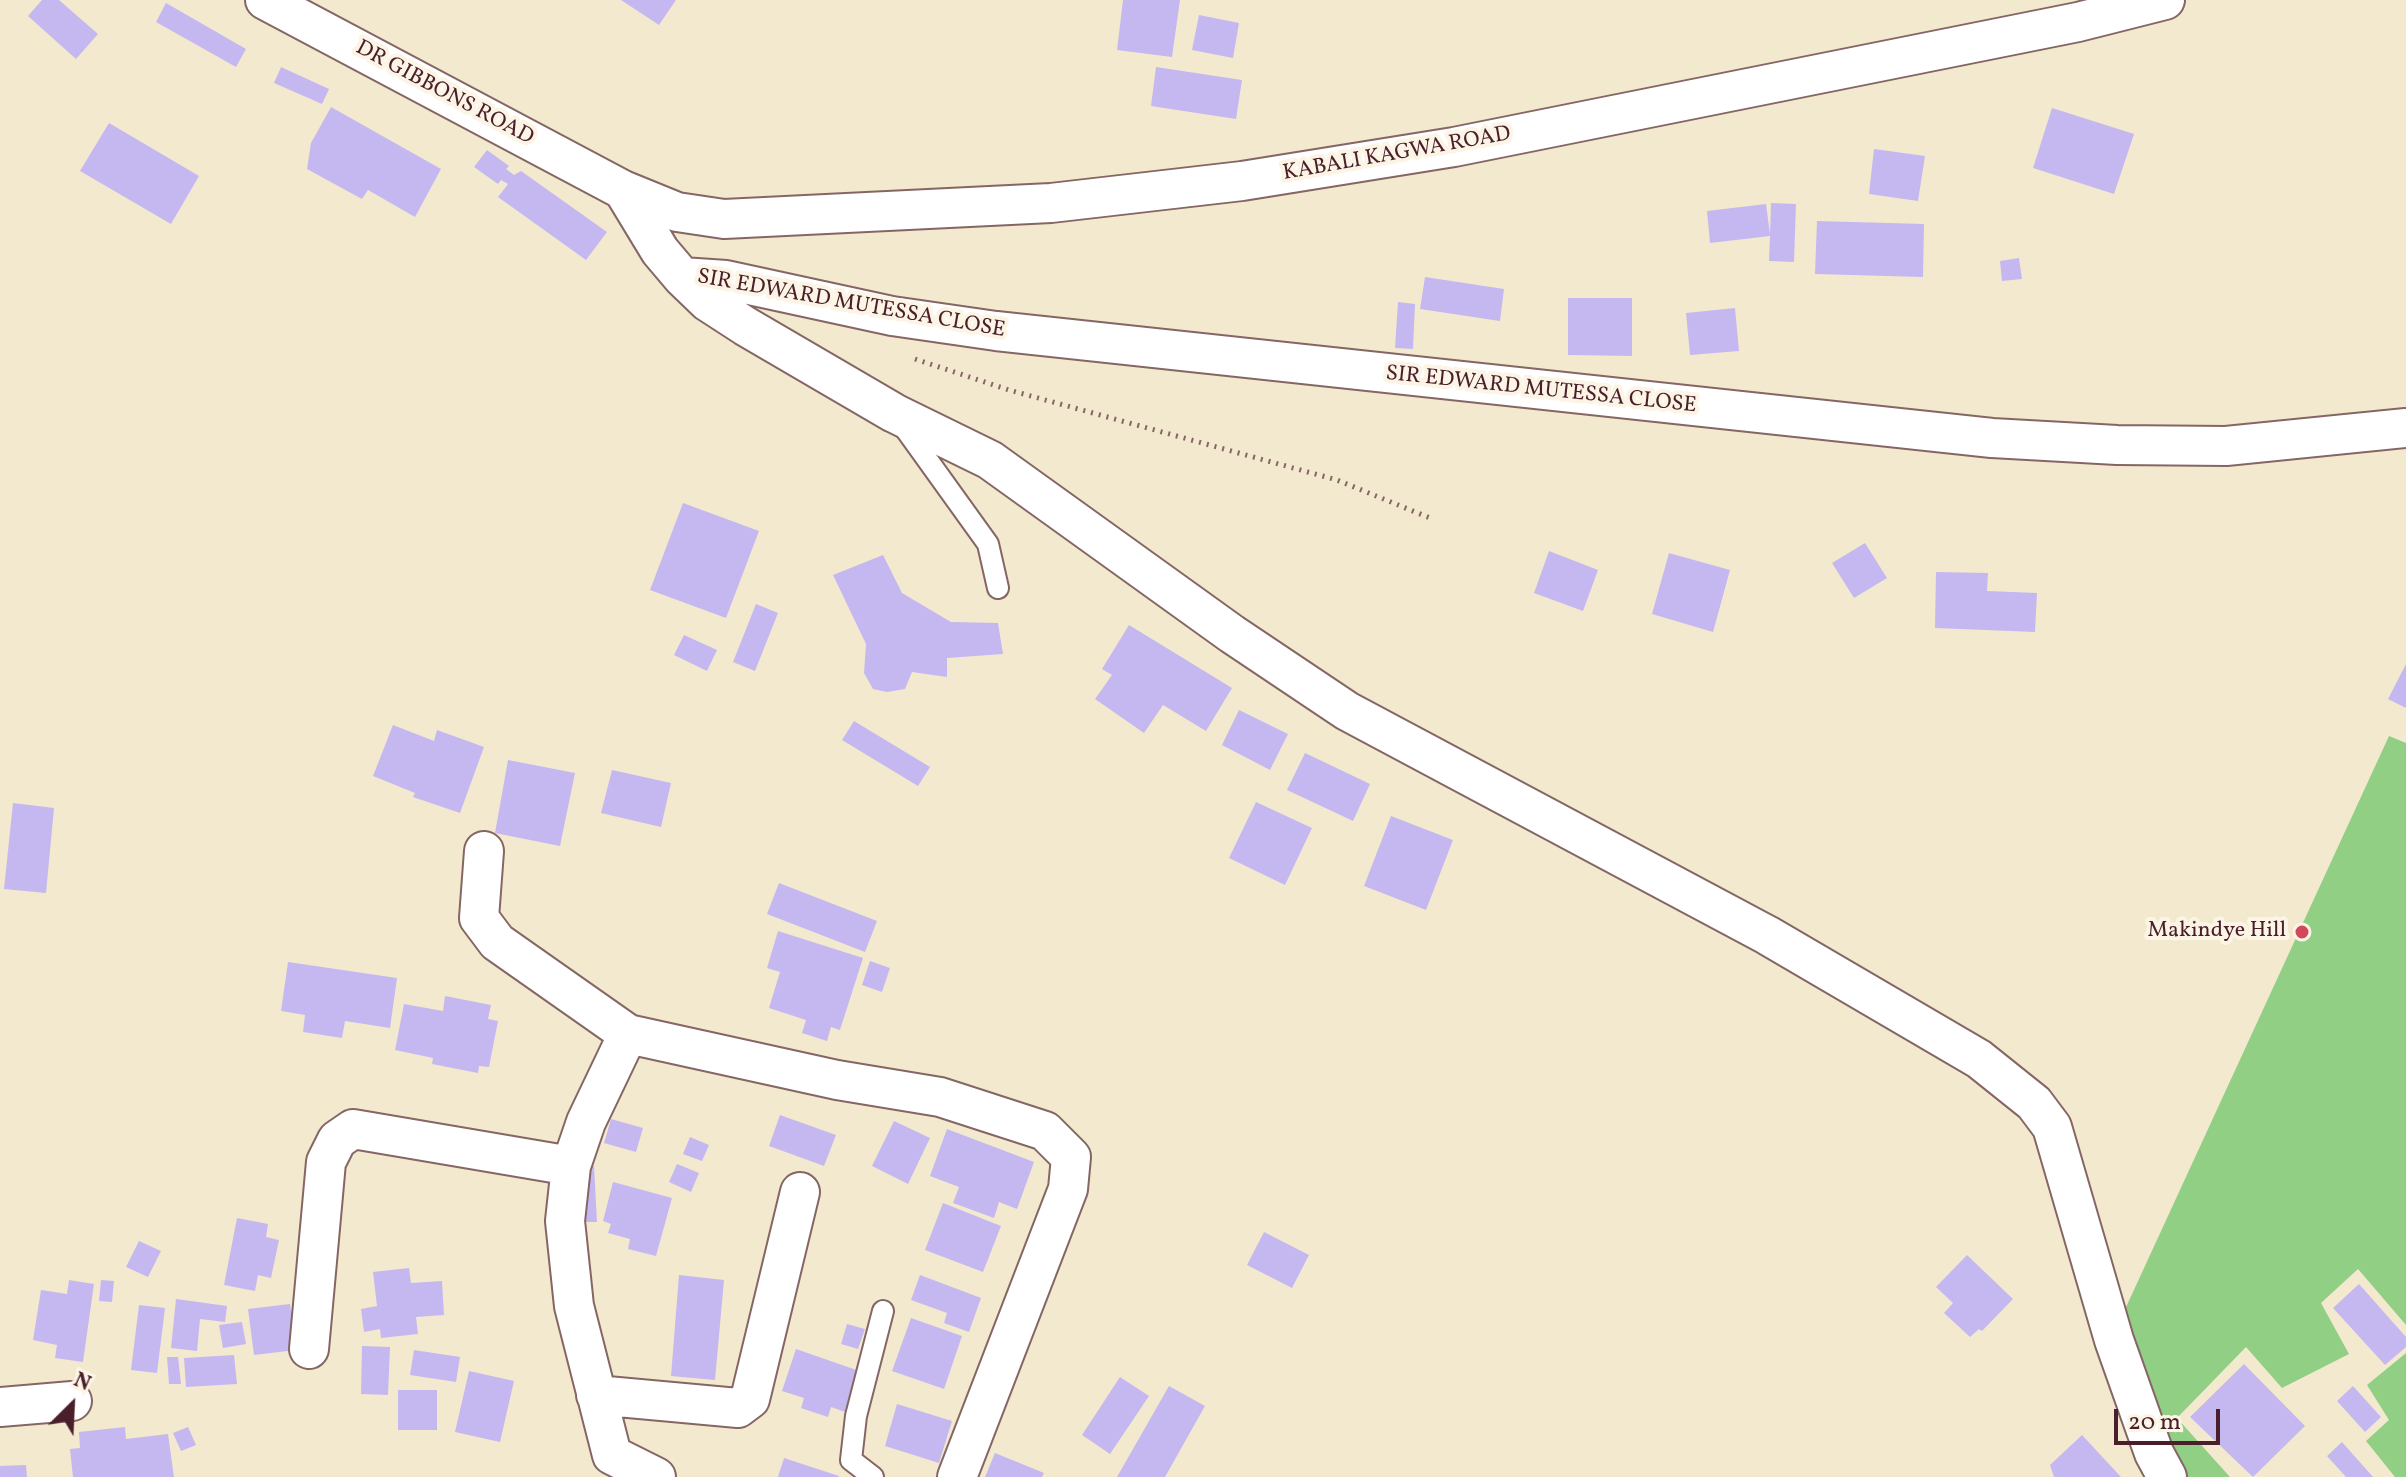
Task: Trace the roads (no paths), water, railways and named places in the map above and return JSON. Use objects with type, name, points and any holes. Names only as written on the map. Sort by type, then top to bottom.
[{"type":"street","name":"DR GIBBONS ROAD","points":[[265,0],[623,190]]},
{"type":"street","name":"KABALI KAGWA ROAD","points":[[623,190],[677,212],[733,219],[1051,203],[1242,181],[1470,144],[2062,25],[2165,0]]},
{"type":"street","points":[[623,190],[660,251],[682,277],[708,302],[745,326],[894,413],[990,460],[1232,634],[1347,711],[1767,935],[1979,1059],[2034,1103],[2052,1127],[2114,1340],[2154,1453],[2167,1477]]},
{"type":"street","name":"SIR EDWARD MUTESSA CLOSE","points":[[682,277],[715,278],[892,316],[996,331],[1992,438],[2117,445],[2226,446],[2406,428]]},
{"type":"street","points":[[484,851],[479,918],[497,942],[628,1034],[808,1074],[940,1097],[1045,1131],[1071,1157],[1068,1189],[957,1477]]},
{"type":"street","points":[[628,1034],[586,1122],[571,1166],[565,1221],[570,1278],[596,1395],[607,1466],[656,1477]]},
{"type":"street","points":[[309,1349],[326,1162],[337,1140],[353,1129],[571,1166]]},
{"type":"street","points":[[596,1395],[738,1408],[750,1399],[800,1192]]},
{"type":"street","points":[[0,1407],[72,1401]]},
{"type":"lane","points":[[894,413],[988,544],[998,588]]},
{"type":"lane","points":[[873,1477],[851,1460],[856,1416],[883,1311]]},
{"type":"place","name":"Makindye Hill","points":[[2302,932]]}]
